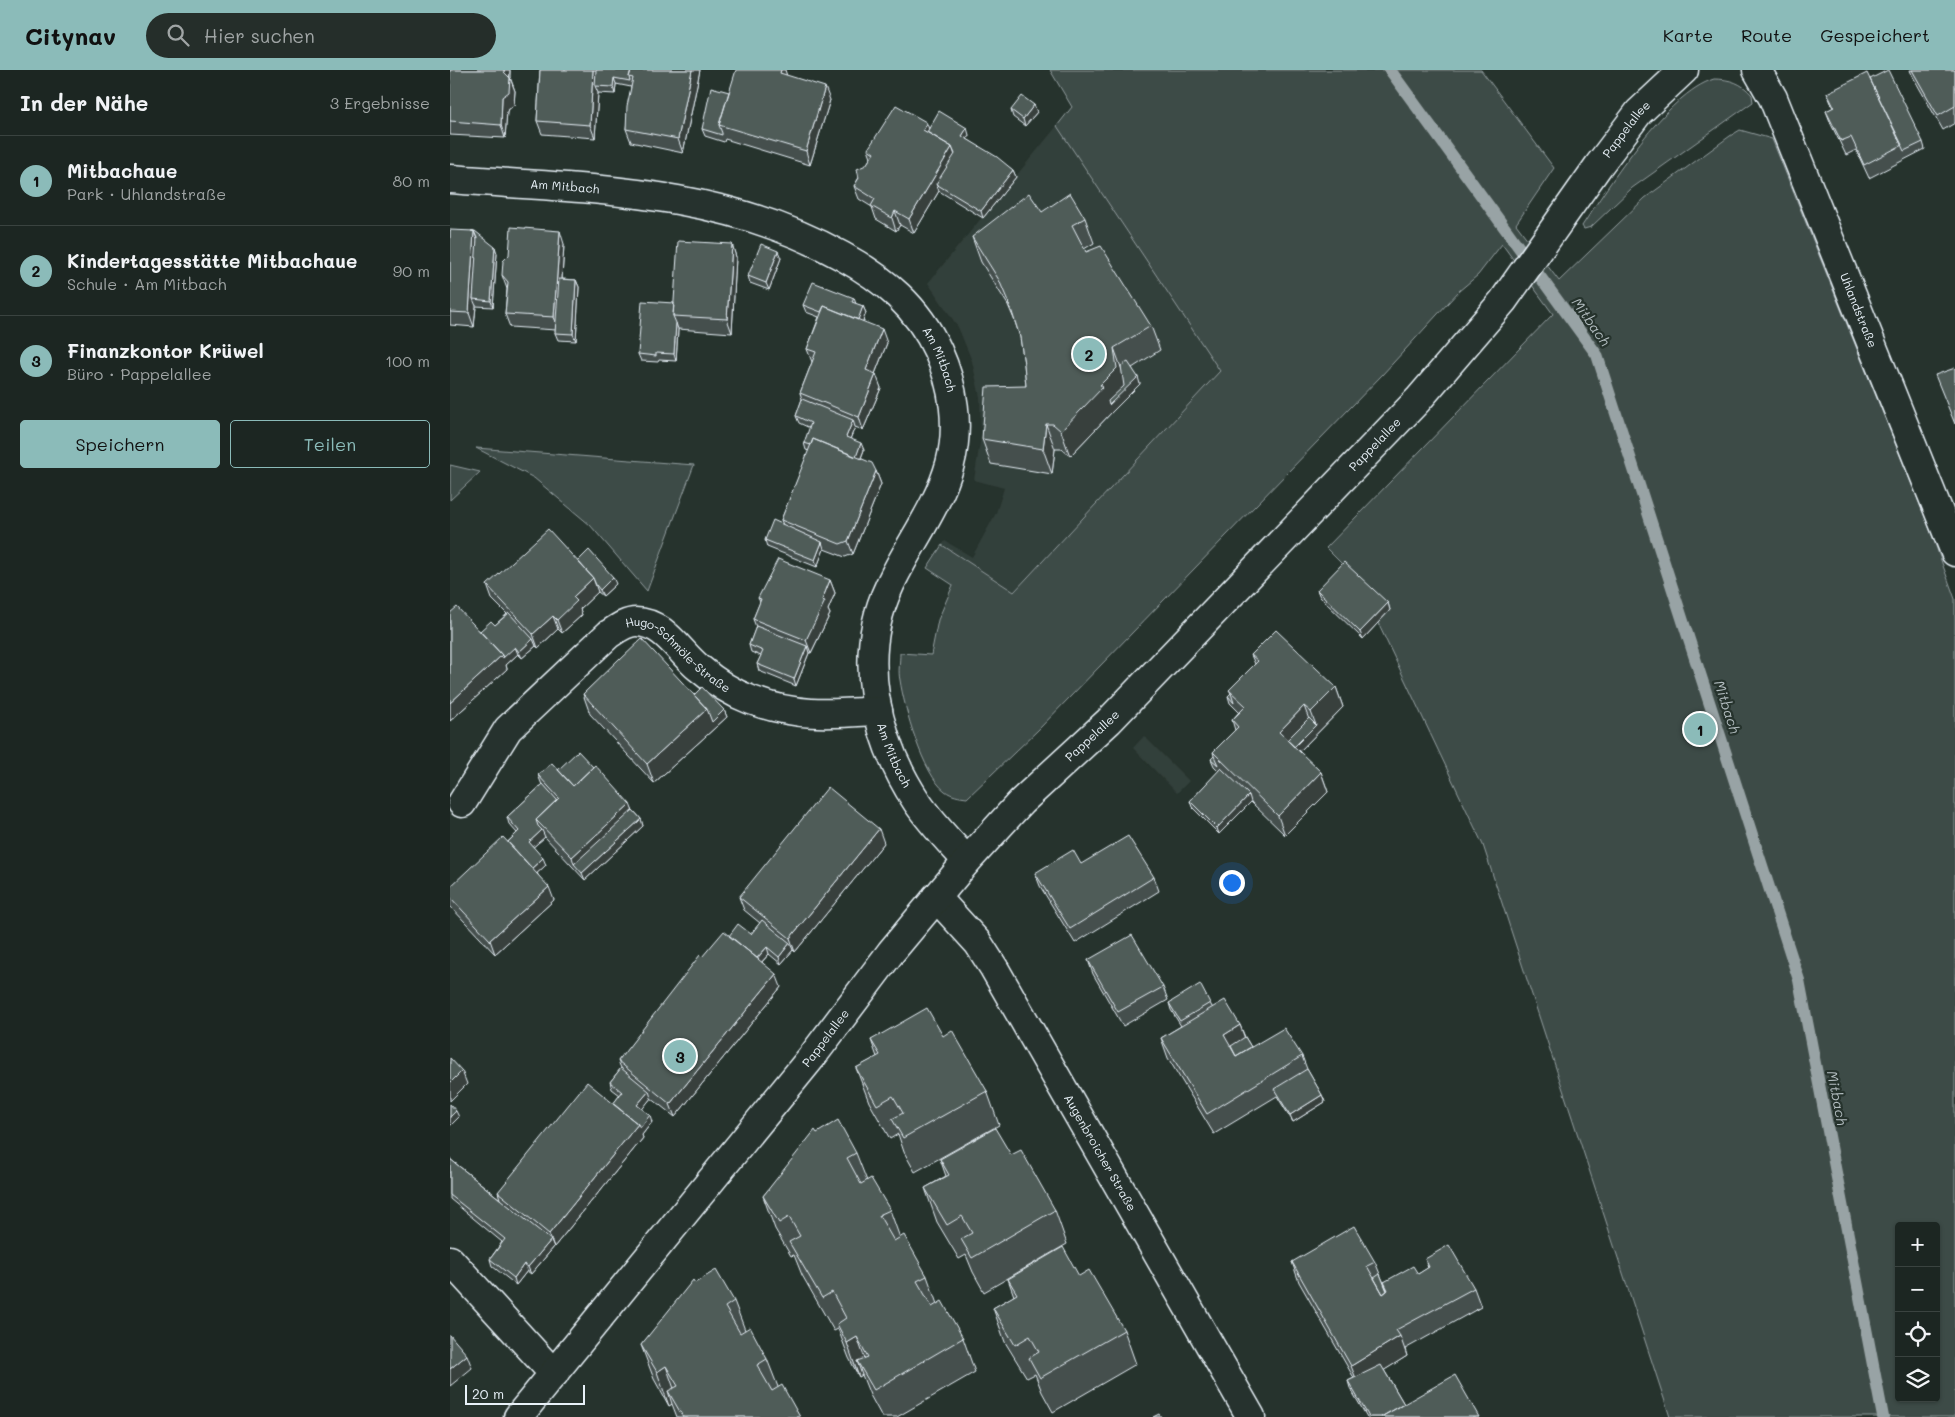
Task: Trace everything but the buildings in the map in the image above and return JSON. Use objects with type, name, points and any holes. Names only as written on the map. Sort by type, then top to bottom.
[{"type":"street","name":"Pappelallee","points":[[518,1417],[811,1058],[891,952],[967,861],[1021,802],[1109,720],[1369,453],[1418,400],[1504,301],[1614,143],[1640,112],[1684,70]]},
{"type":"street","name":"Uhlandstraße","points":[[1757,70],[1773,98],[1953,540]]},
{"type":"street","name":"Am Mitbach","points":[[450,179],[619,191],[709,205],[748,215],[788,229],[852,261],[878,278],[918,315],[946,368],[953,398],[956,432],[950,463],[940,492],[888,589],[880,613],[872,661],[872,684],[892,756],[918,804],[967,861]]},
{"type":"street","name":"Hugo-Schmöle-Straße","points":[[462,803],[508,729],[609,634],[623,625],[636,622],[651,626],[667,635],[698,668],[721,685],[748,699],[780,710],[813,714],[878,711]]},
{"type":"street","name":"Augenbroicher Straße","points":[[936,897],[978,943],[994,968],[1251,1417]]},
{"type":"street","points":[[450,1260],[554,1374]]},
{"type":"shaded area","points":[[1050,70],[1481,70],[1554,168],[1516,224],[1559,281],[1645,198],[1730,136],[1740,130],[1772,139],[1929,527],[1955,599],[1955,1417],[1670,1417],[1483,845],[1378,623],[1352,574],[1326,548],[1553,314],[1502,244],[1478,275],[1459,291],[1382,375],[1038,730],[967,798],[950,794],[937,783],[922,756],[910,723],[899,670],[900,653],[931,655],[938,620],[953,585],[927,568],[942,545],[1014,592],[1220,371],[1057,126],[1072,107]]},
{"type":"shaded area","points":[[1714,79],[1730,81],[1740,85],[1752,95],[1753,102],[1632,188],[1591,227],[1584,229],[1582,226],[1640,142],[1677,102],[1696,88]]},
{"type":"shaded area","points":[[1057,126],[1220,371],[1014,592],[942,545],[945,541],[972,557],[996,513],[1004,488],[974,480],[981,436],[980,397],[972,361],[958,327],[928,283]]},
{"type":"shaded area","points":[[476,448],[694,465],[647,591],[590,525],[534,478]]},
{"type":"shaded area","points":[[450,465],[480,472],[450,500]]},
{"type":"shaded area","points":[[1144,736],[1189,781],[1177,793],[1133,748]]},
{"type":"waterway","name":"Mitbach","points":[[1390,70],[1597,355],[1799,980],[1883,1417]]},
{"type":"place","name":"Kindertagesstätte Mitbachaue","points":[[1089,354]]},
{"type":"place","name":"Mitbachaue","points":[[1700,729]]},
{"type":"place","name":"Finanzkontor Krüwel","points":[[680,1056]]}]
